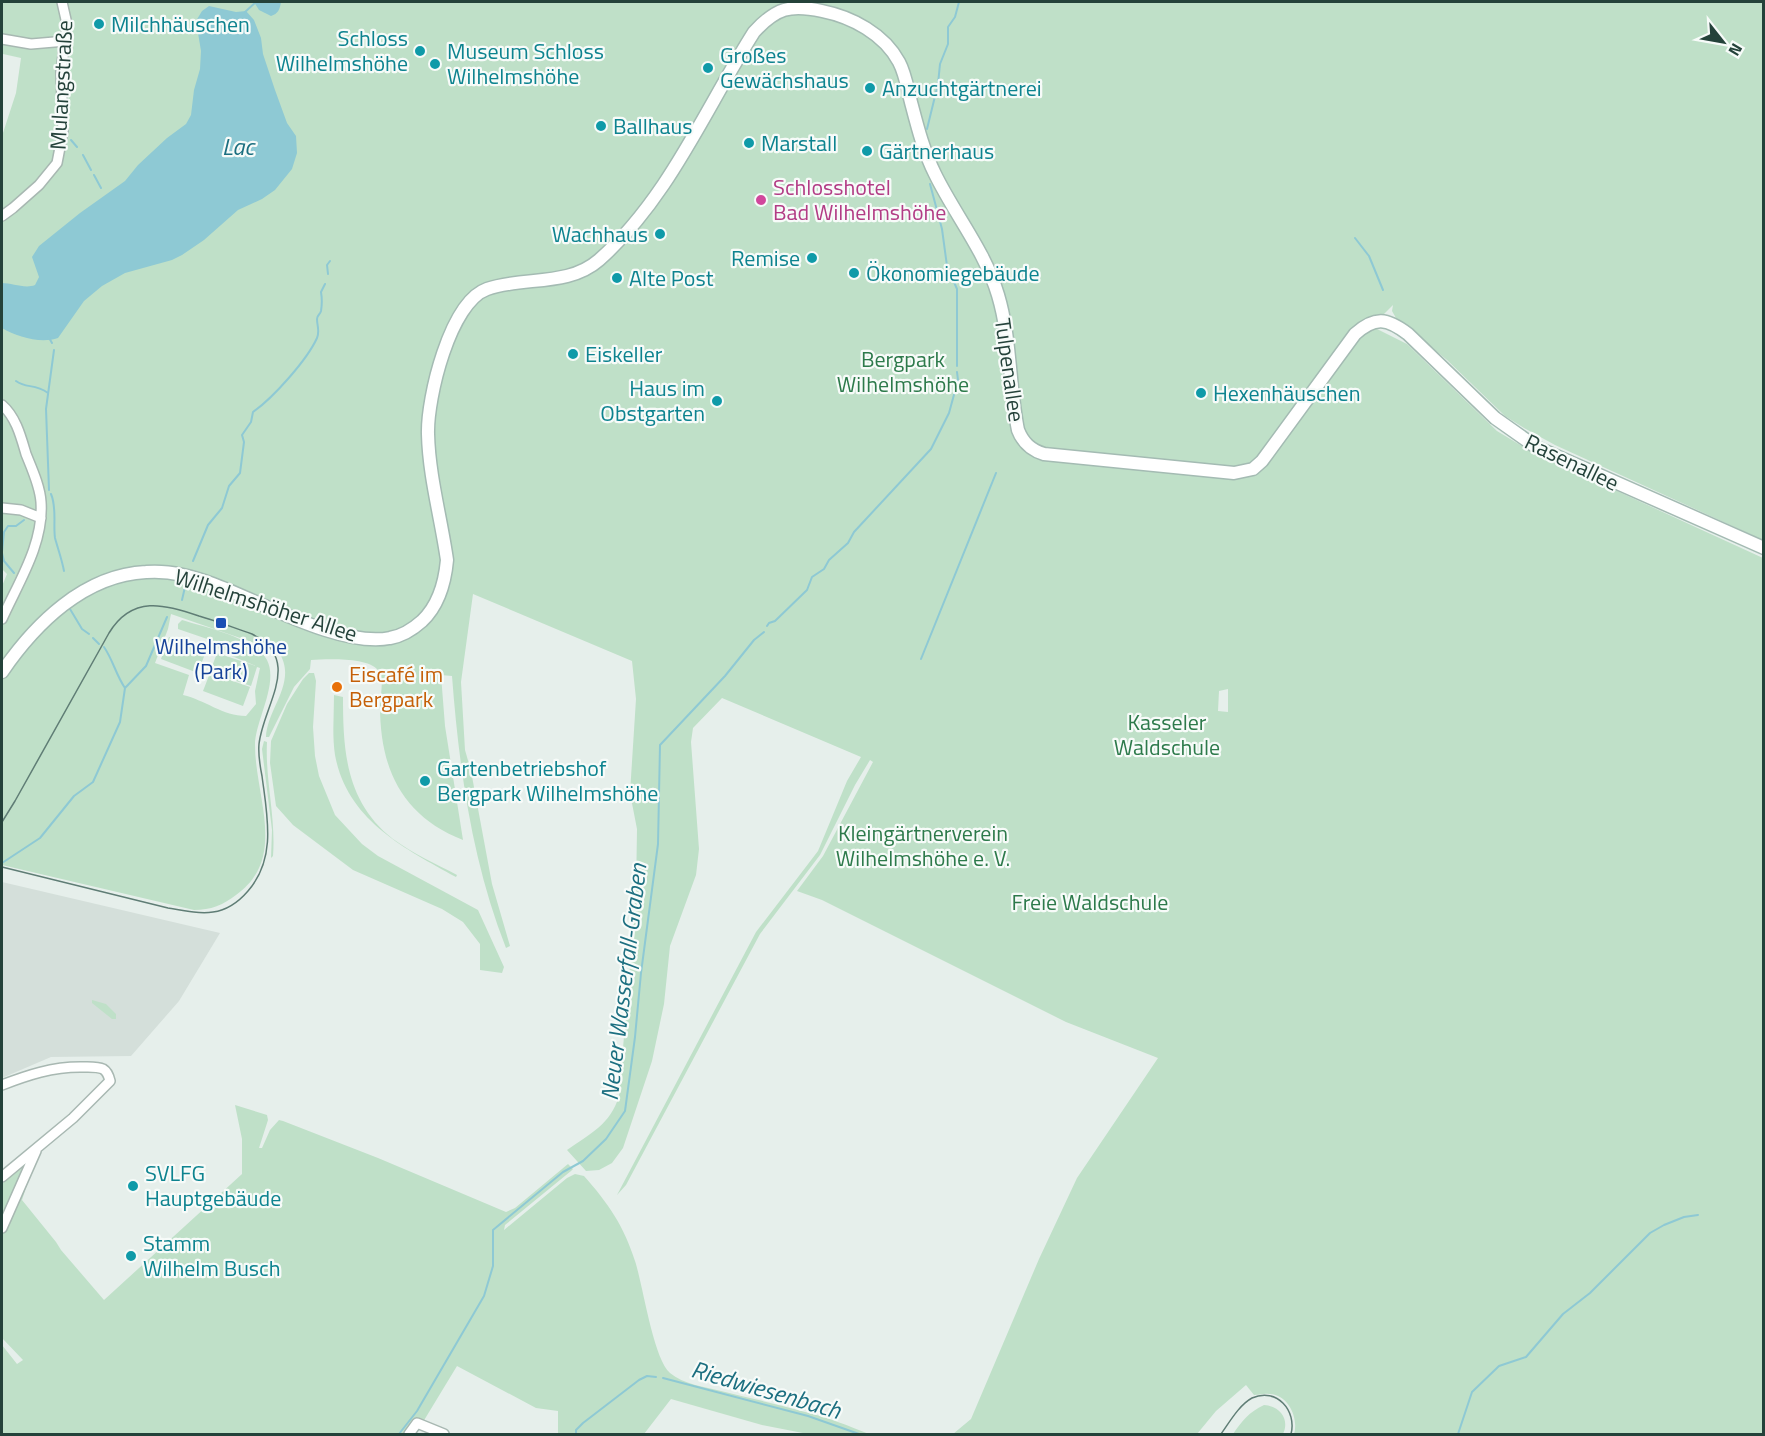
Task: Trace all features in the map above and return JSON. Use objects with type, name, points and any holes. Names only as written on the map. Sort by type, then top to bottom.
[{"type":"main road","name":"Tulpenallee","points":[[754,32],[762,23],[785,8],[793,6],[809,8],[856,22],[879,38],[896,57],[903,71],[919,135],[929,161],[987,265],[998,294],[1004,322],[1018,430],[1026,444],[1036,452],[1234,472],[1253,469],[1271,451],[1346,344],[1364,326],[1376,321],[1387,322],[1408,334]]},
{"type":"main road","name":"Wilhelmshöher Allee","points":[[4,664],[35,630],[64,604],[115,579],[145,572],[170,573],[203,580],[320,627],[357,637],[389,638],[415,627],[432,609],[446,574],[447,560],[430,453],[428,421],[446,346],[458,316],[471,299],[487,289],[572,276],[604,256],[655,197],[754,32]]},
{"type":"main road","name":"Rasenallee","points":[[1408,334],[1495,418],[1536,447],[1764,548]]},
{"type":"street","name":"Mulangstraße","points":[[2,216],[39,185],[57,163],[63,132],[61,72],[67,24],[62,2]]},
{"type":"street","points":[[2,39],[31,44],[66,41]]},
{"type":"street","points":[[2,405],[12,417],[19,433],[41,500],[39,531],[2,619]]},
{"type":"street","points":[[2,508],[21,510],[41,518]]},
{"type":"street","points":[[2,1085],[29,1074],[63,1067],[103,1069],[110,1081],[37,1149],[2,1177]]},
{"type":"street","points":[[2,1228],[37,1149]]},
{"type":"street","points":[[409,1434],[417,1423],[444,1434]]},
{"type":"shaded area","points":[[2,882],[220,933],[179,1001],[131,1056],[51,1057],[2,1078]]},
{"type":"green space","points":[[2,2],[1763,2],[1763,540],[1555,445],[1505,416],[1447,360],[1396,318],[1392,311],[1393,305],[1369,329],[1373,327],[1407,344],[1497,431],[1532,452],[1763,558],[1763,1434],[1294,1434],[1295,1421],[1287,1402],[1276,1395],[1254,1395],[1246,1385],[1216,1411],[1197,1434],[953,1434],[971,1419],[1039,1259],[1077,1178],[1158,1058],[1066,1022],[822,900],[797,891],[823,856],[873,762],[870,760],[820,855],[760,934],[626,1185],[617,1195],[756,932],[818,851],[847,781],[861,757],[722,698],[693,728],[691,742],[699,849],[696,875],[670,946],[664,1004],[652,1061],[623,1148],[612,1163],[599,1170],[586,1171],[567,1150],[605,1121],[619,1096],[636,893],[637,829],[630,793],[636,699],[632,661],[473,594],[461,682],[465,750],[492,884],[510,946],[506,948],[494,915],[476,848],[463,780],[452,676],[441,675],[445,726],[463,840],[424,818],[410,804],[390,770],[381,729],[382,687],[378,670],[373,666],[356,661],[311,660],[310,669],[294,687],[269,737],[266,737],[271,716],[284,684],[284,662],[278,651],[229,634],[261,652],[270,670],[268,691],[255,745],[265,826],[265,845],[261,863],[252,880],[236,895],[221,904],[194,910],[2,865],[2,586],[7,574],[2,569],[2,136],[16,93],[21,58],[3,54]],"holes":[[[171,614],[228,634],[182,620],[178,624],[178,629],[216,642],[222,652],[256,666],[217,653],[210,672],[251,686],[257,667],[260,668],[255,691],[256,704],[246,716],[222,711],[183,695],[189,675],[155,663],[168,629]],[[1228,689],[1228,712],[1218,711],[1219,691]]]},
{"type":"green space","points":[[169,637],[206,651],[198,673],[161,659]]},
{"type":"green space","points":[[210,673],[250,687],[243,706],[203,691]]},
{"type":"green space","points":[[309,673],[314,673],[316,681],[313,727],[315,756],[319,776],[335,815],[362,844],[378,856],[478,910],[504,967],[502,973],[480,970],[480,944],[463,922],[442,909],[353,870],[293,825],[276,806],[270,763],[271,741],[287,704]]},
{"type":"green space","points":[[334,695],[343,697],[344,737],[350,775],[365,809],[377,825],[393,839],[365,815],[342,778],[334,748]]},
{"type":"green space","points":[[264,741],[267,742],[274,841],[271,858],[272,830],[262,749]]},
{"type":"green space","points":[[393,839],[457,875],[456,877],[417,855]]},
{"type":"green space","points":[[92,1000],[106,1004],[116,1014],[116,1019],[112,1019],[92,1003]]},
{"type":"green space","points":[[235,1105],[267,1115],[268,1120],[259,1148],[262,1148],[270,1130],[279,1120],[283,1121],[506,1212],[515,1208],[568,1164],[573,1169],[505,1225],[504,1230],[567,1178],[575,1174],[584,1176],[608,1206],[626,1237],[635,1261],[658,1353],[670,1373],[694,1385],[813,1414],[869,1434],[808,1434],[762,1425],[671,1399],[644,1434],[558,1434],[558,1411],[536,1408],[457,1366],[423,1422],[416,1418],[404,1434],[2,1434],[2,1345],[17,1364],[23,1360],[2,1338],[2,1233],[35,1160],[22,1200],[104,1300],[242,1174],[242,1139]]},
{"type":"green space","points":[[24,1163],[2,1223],[2,1184]]},
{"type":"green space","points":[[1264,1405],[1275,1408],[1282,1414],[1285,1423],[1283,1434],[1233,1434],[1246,1417]]},
{"type":"water","points":[[254,2],[281,2],[278,11],[271,16],[259,10]]},
{"type":"water","name":"Lac","points":[[209,6],[236,12],[246,11],[254,20],[275,90],[287,123],[296,136],[297,153],[292,169],[275,190],[238,210],[204,240],[182,255],[125,273],[102,286],[84,301],[58,338],[29,339],[2,328],[2,283],[35,285],[39,277],[32,257],[39,246],[125,181],[138,165],[186,124],[191,115],[194,90],[200,69],[201,51],[196,21],[202,11]]},
{"type":"waterway","points":[[245,12],[256,2]]},
{"type":"waterway","points":[[927,129],[938,84],[940,64],[948,44],[948,27],[955,17],[959,2]]},
{"type":"waterway","points":[[71,140],[77,147]]},
{"type":"waterway","points":[[83,155],[91,170]]},
{"type":"waterway","points":[[94,175],[101,188]]},
{"type":"waterway","name":"Neuer Wasserfall-Graben","points":[[930,184],[942,229],[947,266],[957,289],[957,366]]},
{"type":"waterway","points":[[1355,238],[1369,256],[1383,290]]},
{"type":"waterway","points":[[328,274],[327,265],[330,261]]},
{"type":"waterway","points":[[193,561],[208,525],[222,508],[229,486],[240,473],[244,442],[242,435],[251,422],[253,412],[289,378],[306,357],[317,338],[317,318],[321,311],[321,292],[325,284]]},
{"type":"waterway","points":[[48,336],[52,343]]},
{"type":"waterway","points":[[49,490],[46,409],[54,350]]},
{"type":"waterway","name":"Neuer Wasserfall-Graben","points":[[767,626],[807,590],[812,577],[824,569],[829,560],[848,543],[854,532],[931,449],[949,413],[958,380],[957,372]]},
{"type":"waterway","points":[[16,381],[48,393]]},
{"type":"waterway","points":[[921,659],[996,473]]},
{"type":"waterway","points":[[51,494],[54,505],[55,538],[64,571]]},
{"type":"waterway","points":[[2,552],[4,532],[8,526],[16,526],[24,520]]},
{"type":"waterway","points":[[2,553],[4,561],[14,573]]},
{"type":"waterway","points":[[182,600],[185,587]]},
{"type":"waterway","points":[[70,609],[82,629],[89,634]]},
{"type":"waterway","points":[[125,688],[146,666],[167,617]]},
{"type":"waterway","name":"Neuer Wasserfall-Graben","points":[[399,1434],[417,1411],[484,1296],[493,1266],[493,1230],[563,1172],[583,1161],[606,1139],[625,1111],[658,844],[660,745],[725,676],[754,640],[764,632]]},
{"type":"waterway","points":[[93,638],[99,644]]},
{"type":"waterway","points":[[2,863],[40,838],[74,796],[93,782],[120,722],[125,688],[104,647]]},
{"type":"waterway","points":[[1458,1434],[1472,1392],[1499,1366],[1526,1357],[1563,1314],[1590,1293],[1650,1233],[1684,1217],[1698,1215]]},
{"type":"waterway","name":"Riedwiesenbach","points":[[576,1434],[576,1430],[583,1423],[639,1380],[647,1376],[656,1377]]},
{"type":"waterway","name":"Riedwiesenbach","points":[[663,1378],[808,1416],[859,1434]]},
{"type":"tram line","points":[[2,822],[109,633],[128,613],[150,606],[174,608],[252,634],[267,645],[276,657],[278,670],[276,684],[259,744],[268,836],[266,850],[257,878],[239,900],[221,910],[191,912],[2,867]]},
{"type":"tram line","points":[[1221,1434],[1243,1405],[1261,1395],[1277,1398],[1283,1403],[1291,1417],[1291,1434]]},
{"type":"place","name":"Milchhäuschen","points":[[99,24]]},
{"type":"place","name":"Schloss Wilhelmshöhe","points":[[420,51]]},
{"type":"place","name":"Museum Schloss Wilhelmshöhe","points":[[435,64]]},
{"type":"place","name":"Großes Gewächshaus","points":[[708,68]]},
{"type":"place","name":"Anzuchtgärtnerei","points":[[870,88]]},
{"type":"place","name":"Ballhaus","points":[[601,126]]},
{"type":"place","name":"Marstall","points":[[749,143]]},
{"type":"place","name":"Gärtnerhaus","points":[[867,151]]},
{"type":"place","name":"Schlosshotel Bad Wilhelmshöhe","points":[[761,200]]},
{"type":"place","name":"Wachhaus","points":[[660,234]]},
{"type":"place","name":"Remise","points":[[812,258]]},
{"type":"place","name":"Ökonomiegebäude","points":[[854,273]]},
{"type":"place","name":"Alte Post","points":[[617,278]]},
{"type":"place","name":"Eiskeller","points":[[573,354]]},
{"type":"place","name":"Hexenhäuschen","points":[[1201,393]]},
{"type":"place","name":"Haus im Obstgarten","points":[[717,401]]},
{"type":"place","name":"Wilhelmshöhe (Park)","points":[[221,623]]},
{"type":"place","name":"Eiscafé im Bergpark","points":[[337,687]]},
{"type":"place","name":"Gartenbetriebshof Bergpark Wilhelmshöhe","points":[[425,781]]},
{"type":"place","name":"SVLFG Hauptgebäude","points":[[133,1186]]},
{"type":"place","name":"Stamm Wilhelm Busch","points":[[131,1256]]},
{"type":"park label","name":"Bergpark Wilhelmshöhe","points":[[903,372]]},
{"type":"park label","name":"Kasseler Waldschule","points":[[1167,734]]},
{"type":"park label","name":"Kleingärtnerverein Wilhelmshöhe e. V.","points":[[923,846]]},
{"type":"park label","name":"Freie Waldschule","points":[[1090,902]]}]
